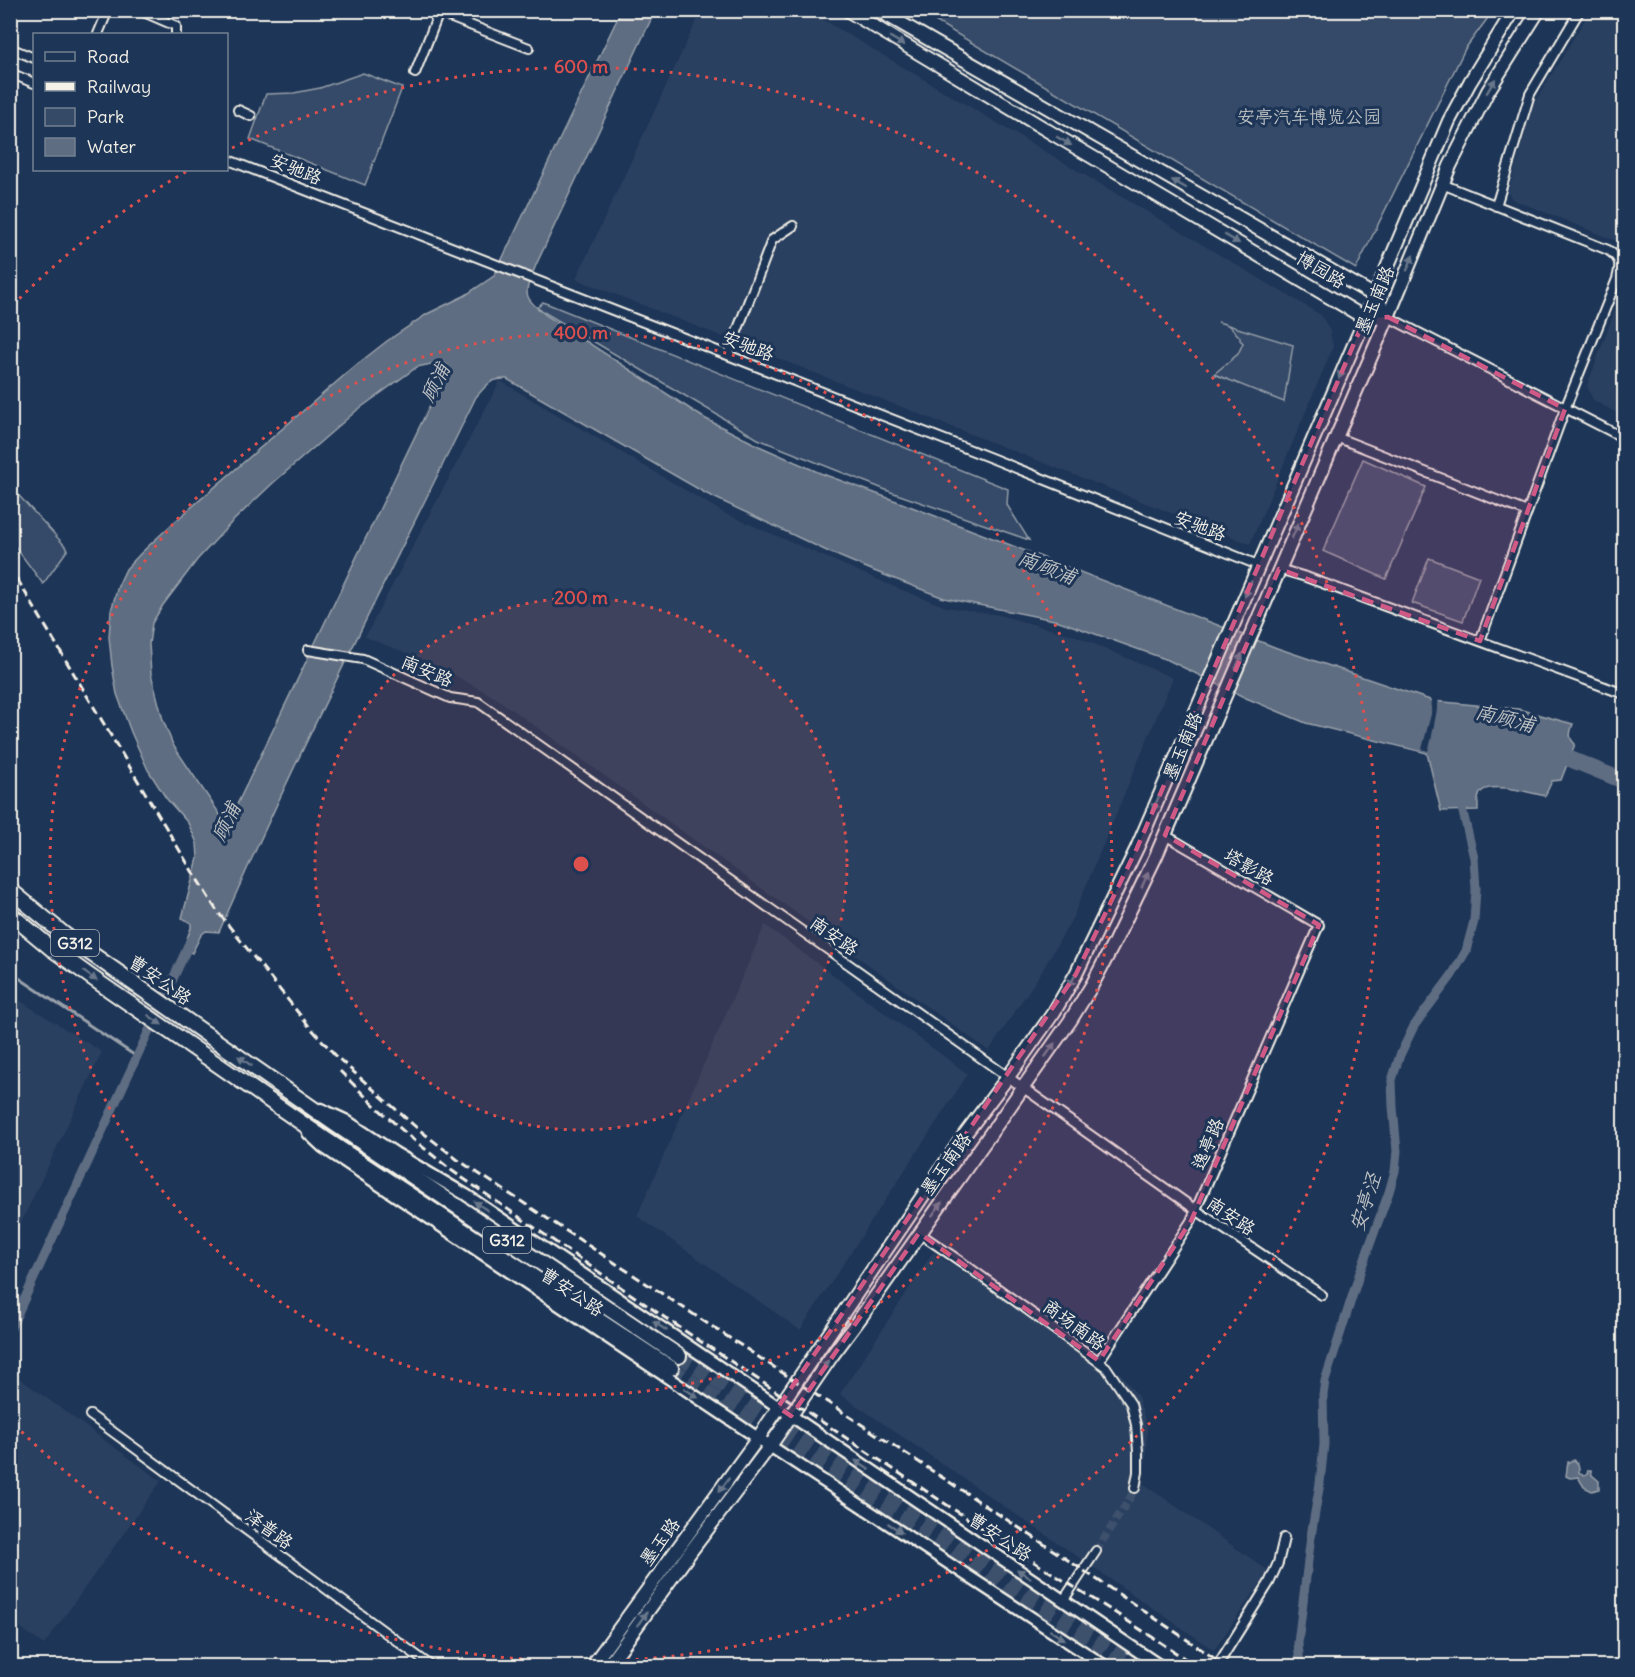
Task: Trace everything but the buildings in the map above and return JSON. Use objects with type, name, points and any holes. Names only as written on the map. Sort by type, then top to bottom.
[{"type":"highway","name":"曹安公路","points":[[10,890],[66,936],[293,1095],[679,1356]]},
{"type":"highway","name":"曹安公路","points":[[10,914],[52,949],[178,1037],[670,1368]]},
{"type":"main road","name":"博园路","points":[[847,10],[1365,318]]},
{"type":"main road","name":"博园路","points":[[878,10],[1376,296]]},
{"type":"main road","name":"墨玉南路","points":[[758,1438],[965,1134],[1054,1012],[1076,974],[1137,848],[1376,296],[1449,121],[1514,10]]},
{"type":"main road","name":"墨玉南路","points":[[770,1446],[1070,1021],[1092,985],[1136,899],[1165,835],[1388,317],[1442,184],[1488,91],[1539,10]]},
{"type":"main road","points":[[1365,318],[1388,317],[1376,296]]},
{"type":"main road","name":"曹安公路","points":[[293,1095],[345,1120],[466,1195],[1160,1666]]},
{"type":"main road","name":"曹安公路","points":[[282,1108],[323,1147],[770,1446],[1105,1666]]},
{"type":"main road","name":"墨玉路","points":[[592,1666],[758,1438]]},
{"type":"main road","name":"墨玉路","points":[[608,1666],[770,1446]]},
{"type":"street","points":[[98,33],[108,10]]},
{"type":"street","points":[[139,10],[176,26],[176,33]]},
{"type":"street","points":[[1496,206],[1530,94],[1580,10]]},
{"type":"street","points":[[415,73],[439,12],[529,48]]},
{"type":"street","points":[[10,48],[33,58]]},
{"type":"street","points":[[10,73],[33,83]]},
{"type":"street","points":[[238,110],[251,116]]},
{"type":"street","name":"安驰路","points":[[228,160],[1258,565]]},
{"type":"street","points":[[1442,184],[1608,250],[1617,256],[1620,267],[1480,641]]},
{"type":"street","points":[[728,355],[772,240],[793,226]]},
{"type":"street","points":[[1388,317],[1624,438]]},
{"type":"street","points":[[1336,437],[1527,512]]},
{"type":"street","points":[[1279,569],[1624,694]]},
{"type":"street","name":"南安路","points":[[308,650],[363,659],[450,698],[478,702],[1196,1210],[1322,1295]]},
{"type":"street","name":"塔影路","points":[[1165,835],[1319,924]]},
{"type":"street","name":"逸亭路","points":[[1099,1361],[1191,1221],[1319,924]]},
{"type":"street","name":"商场南路","points":[[919,1233],[1106,1367],[1131,1404],[1136,1425],[1138,1452],[1134,1488]]},
{"type":"street","name":"泽普路","points":[[90,1415],[431,1666]]},
{"type":"street","points":[[1217,1666],[1269,1583],[1278,1563],[1284,1538]]},
{"type":"street","points":[[1063,1601],[1096,1551]]},
{"type":"highlighted area","points":[[1388,317],[1565,409],[1480,641],[1279,569],[1165,835],[1319,925],[1191,1221],[1099,1361],[919,1233],[791,1416],[778,1407],[1076,974],[1137,848],[1365,318]]},
{"type":"shaded area","points":[[701,11],[806,11],[817,16],[1321,315],[1330,331],[1333,347],[1250,544],[576,279]]},
{"type":"shaded area","points":[[1590,11],[1624,11],[1624,244],[1512,199],[1508,193],[1533,105]]},
{"type":"shaded area","points":[[1624,285],[1624,417],[1593,400],[1587,386]]},
{"type":"shaded area","points":[[500,381],[726,514],[946,607],[999,615],[1076,636],[1173,678],[1073,917],[1042,971],[989,1051],[496,698],[422,659],[365,637]]},
{"type":"shaded area","points":[[765,925],[968,1074],[800,1330],[637,1216]]},
{"type":"shaded area","points":[[11,995],[102,1052],[11,1244]]},
{"type":"shaded area","points":[[933,1252],[1121,1374],[1138,1396],[1147,1427],[1146,1460],[1141,1482],[1269,1571],[1214,1650],[840,1394]]},
{"type":"shaded area","points":[[19,1378],[161,1481],[44,1645],[11,1621],[10,1396]]},
{"type":"green space","name":"安亭汽车博览公园","points":[[918,11],[1493,11],[1465,49],[1356,269]]},
{"type":"green space","points":[[363,73],[402,88],[365,185],[250,139],[266,94],[294,93],[320,88]]},
{"type":"green space","points":[[543,302],[1008,489],[1007,505],[1029,540],[891,492],[758,439],[537,308]]},
{"type":"green space","points":[[1228,325],[1293,345],[1284,402],[1214,374],[1238,354],[1243,343]]},
{"type":"green space","points":[[1363,459],[1426,487],[1386,579],[1323,551]]},
{"type":"green space","points":[[10,486],[68,549],[43,584],[11,541]]},
{"type":"green space","points":[[1429,558],[1479,577],[1463,621],[1412,603]]},
{"type":"water","points":[[621,11],[655,11],[536,265],[527,289],[529,299],[547,316],[704,418],[820,473],[1277,648],[1433,701],[1518,709],[1573,724],[1570,735],[1575,744],[1561,780],[1552,781],[1545,796],[1512,789],[1488,789],[1479,795],[1478,810],[1441,811],[1427,753],[1306,723],[1246,698],[1168,660],[1059,621],[944,598],[874,571],[707,494],[507,379],[501,379],[489,383],[476,397],[312,730],[219,932],[206,931],[201,935],[192,953],[183,949],[191,928],[191,923],[182,918],[198,858],[197,843],[188,823],[166,798],[148,770],[117,694],[109,637],[111,611],[118,586],[126,569],[172,524],[355,366],[427,314],[464,296],[494,276]],"holes":[[[441,362],[447,365],[445,374],[229,821],[225,822],[173,745],[163,720],[151,674],[149,644],[152,623],[197,560],[273,483],[356,411],[417,367]]]},
{"type":"water","points":[[1574,1460],[1577,1462],[1579,1472],[1583,1475],[1591,1470],[1592,1475],[1599,1481],[1599,1489],[1592,1491],[1584,1487],[1578,1477],[1566,1476],[1568,1462]]},
{"type":"pier","points":[[1432,698],[1439,699],[1428,751],[1422,749],[1431,714]]},
{"type":"waterway","name":"南顾浦","points":[[1548,750],[1624,781]]},
{"type":"waterway","name":"安亭泾","points":[[1300,1666],[1298,1643],[1324,1444],[1325,1381],[1395,1171],[1397,1151],[1392,1080],[1400,1055],[1414,1026],[1452,975],[1466,951],[1474,921],[1476,889],[1474,858],[1460,800]]},
{"type":"waterway","name":"顾浦","points":[[10,1330],[191,940]]},
{"type":"waterway","points":[[10,972],[137,1057]]},
{"type":"tunnel","points":[[679,1356],[1141,1666]]},
{"type":"tunnel","points":[[671,1368],[1119,1666]]},
{"type":"tunnel","points":[[1096,1551],[1135,1488]]},
{"type":"railway","points":[[10,567],[217,911],[308,1025],[339,1059],[417,1128],[458,1160],[1226,1666]]},
{"type":"railway","points":[[340,1071],[409,1136],[451,1170],[664,1317],[1012,1548],[1196,1666]]}]
